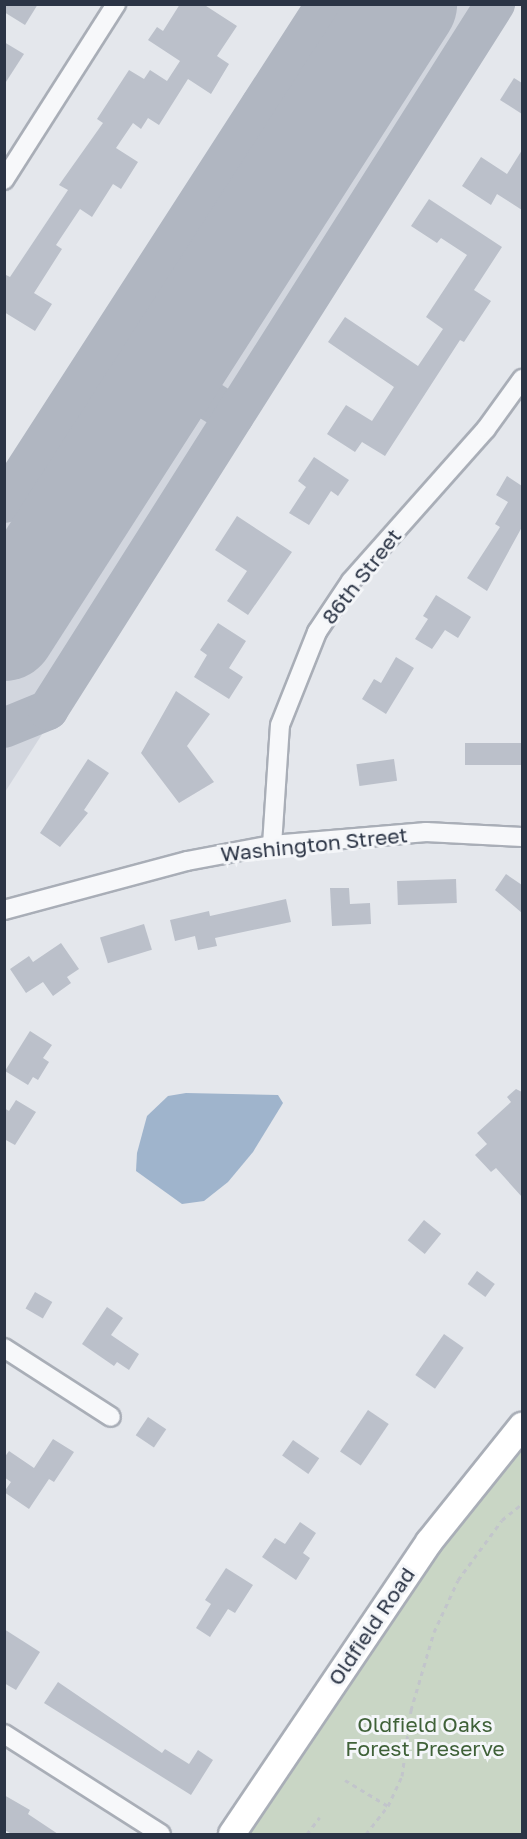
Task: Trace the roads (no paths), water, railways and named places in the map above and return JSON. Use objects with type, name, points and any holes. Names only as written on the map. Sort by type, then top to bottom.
[{"type":"street","points":[[4,180],[116,4]]},
{"type":"street","name":"86th Street","points":[[272,845],[280,725],[317,632],[351,581],[486,429],[522,379]]},
{"type":"street","name":"Washington Street","points":[[4,910],[187,861],[272,845],[426,832],[522,837]]},
{"type":"street","points":[[4,1348],[111,1417]]},
{"type":"street","name":"Oldfield Road","points":[[232,1834],[429,1542],[522,1426]]},
{"type":"street","points":[[4,1734],[161,1834]]},
{"type":"water","points":[[186,1093],[278,1095],[283,1103],[253,1152],[228,1182],[204,1201],[182,1204],[136,1171],[137,1153],[147,1116],[168,1096]]},
{"type":"park label","name":"Oldfield Oaks Forest Preserve","points":[[425,1736]]}]
